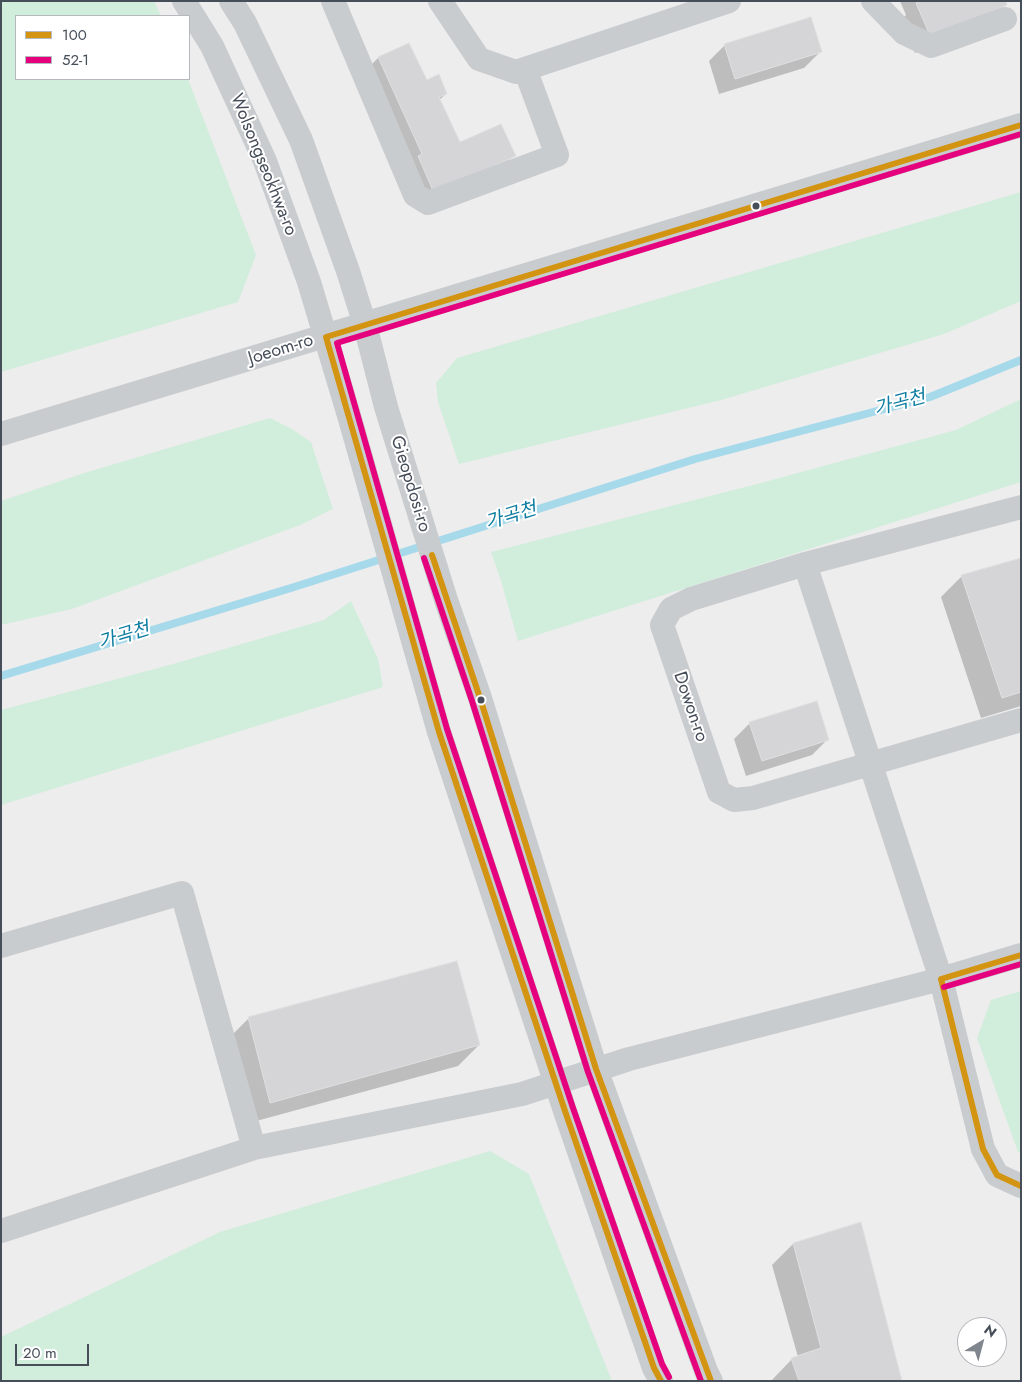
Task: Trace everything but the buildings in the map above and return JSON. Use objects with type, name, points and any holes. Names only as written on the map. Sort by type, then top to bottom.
[{"type":"street","name":"Wolsongseokhwa-ro","points":[[184,1],[212,46],[265,161],[309,282],[326,337]]},
{"type":"street","points":[[231,1],[245,23],[301,140],[348,271],[365,325]]},
{"type":"street","points":[[333,1],[415,195],[428,204],[557,155],[525,69]]},
{"type":"street","points":[[440,1],[479,59],[516,72],[729,1]]},
{"type":"street","points":[[873,1],[904,33],[931,46],[1005,19]]},
{"type":"street","name":"Joeom-ro","points":[[1,434],[1021,126]]},
{"type":"street","name":"Gieopdosi-ro","points":[[365,325],[386,407],[446,600],[480,698],[596,1070],[711,1381]]},
{"type":"street","points":[[326,337],[444,748],[556,1083],[654,1368],[661,1381]]},
{"type":"street","name":"Dowon-ro","points":[[1021,507],[805,564],[691,599],[671,609],[662,625],[719,792],[734,800],[753,798],[1021,720]]},
{"type":"street","points":[[805,564],[941,979],[983,1149],[997,1174],[1021,1186]]},
{"type":"street","points":[[1,946],[182,893],[254,1148]]},
{"type":"street","points":[[1,1231],[254,1148],[522,1094],[638,1056],[941,979],[1021,954]]},
{"type":"green space","points":[[1,1],[154,1],[161,15],[15,15],[15,80],[188,80],[256,255],[238,302],[1,372]]},
{"type":"green space","points":[[1021,192],[1021,301],[944,334],[721,400],[459,464],[438,402],[436,383],[457,358]]},
{"type":"green space","points":[[1021,399],[1021,482],[518,641],[491,552],[757,484],[956,430]]},
{"type":"green space","points":[[270,418],[292,429],[311,442],[333,509],[300,525],[72,609],[1,625],[1,501],[84,473]]},
{"type":"green space","points":[[351,601],[378,659],[383,687],[1,805],[1,710],[173,664],[324,620]]},
{"type":"green space","points":[[1021,991],[1021,1153],[1018,1152],[977,1038],[991,1000]]},
{"type":"green space","points":[[490,1151],[529,1174],[612,1381],[1,1381],[1,1337],[220,1232]]},
{"type":"waterway","name":"가곡천","points":[[1,676],[291,588],[695,459],[930,397],[1021,360]]},
{"type":"transit line","name":"100","points":[[661,1381],[654,1368],[565,1111],[439,732],[326,337],[1021,125]]},
{"type":"transit line","name":"52-1","points":[[669,1377],[662,1364],[573,1108],[447,729],[337,343],[1021,134]]},
{"type":"transit line","name":"100","points":[[432,555],[480,698],[596,1069],[711,1381]]},
{"type":"transit line","name":"52-1","points":[[424,558],[472,701],[588,1072],[701,1381]]},
{"type":"transit line","name":"100","points":[[1021,955],[941,979],[983,1149],[997,1175],[1021,1186]]},
{"type":"transit line","name":"52-1","points":[[944,987],[1021,964]]}]
